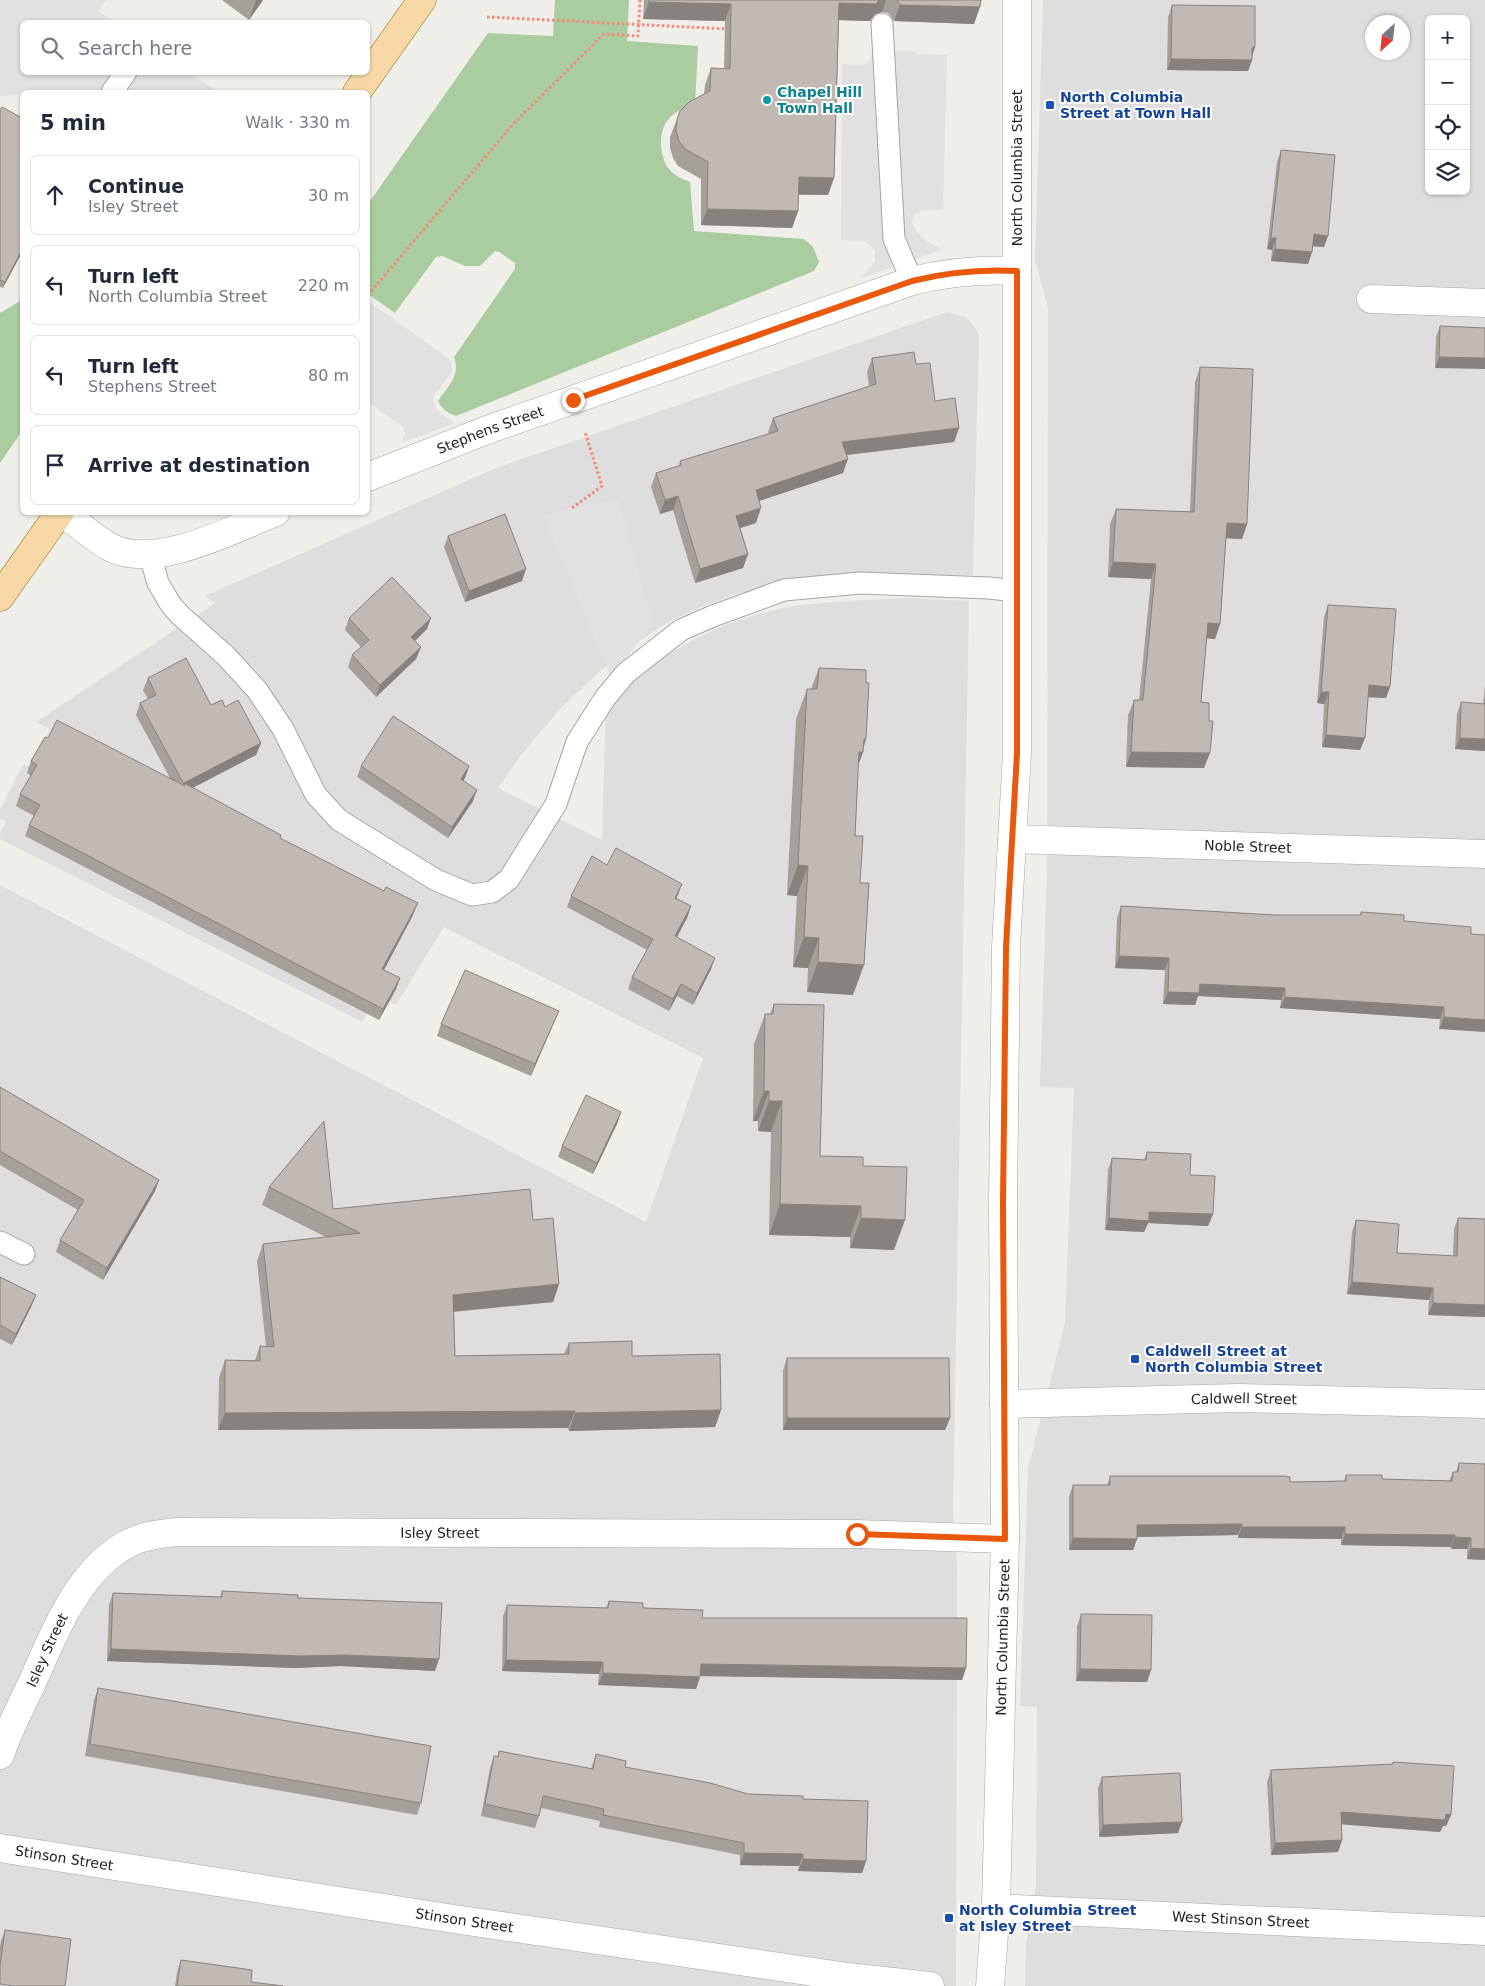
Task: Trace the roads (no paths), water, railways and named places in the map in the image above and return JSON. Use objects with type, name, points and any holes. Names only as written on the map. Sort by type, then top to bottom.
[{"type":"main road","points":[[370,72],[422,0]]},
{"type":"main road","points":[[357,90],[368,75]]},
{"type":"main road","points":[[0,597],[59,515]]},
{"type":"street","name":"North Columbia Street","points":[[990,1986],[996,1908],[1005,1539],[1003,1204],[1006,947],[1017,753],[1016,0]]},
{"type":"street","name":"Stephens Street","points":[[370,475],[487,430],[912,281],[958,271],[985,269],[1017,271]]},
{"type":"street","points":[[1371,299],[1485,303]]},
{"type":"street","points":[[65,515],[112,548],[138,556],[163,554],[189,546],[268,515]]},
{"type":"street","name":"Noble Street","points":[[1012,839],[1485,854]]},
{"type":"street","name":"Caldwell Street","points":[[1004,1404],[1238,1398],[1485,1404]]},
{"type":"street","name":"Isley Street","points":[[0,1755],[4,1741],[36,1673],[80,1587],[112,1554],[143,1536],[176,1532],[857,1534],[1005,1539]]},
{"type":"street","name":"Stinson Street","points":[[0,1848],[848,1977],[930,1986]]},
{"type":"street","name":"West Stinson Street","points":[[996,1908],[1485,1932]]},
{"type":"lane","points":[[882,24],[894,239],[912,281]]},
{"type":"lane","points":[[113,90],[124,75]]},
{"type":"lane","points":[[150,555],[158,583],[171,605],[226,656],[257,690],[283,729],[316,795],[339,820],[436,880],[472,895],[492,892],[509,879],[556,804],[562,791],[577,742],[605,698],[626,673],[681,630],[784,590],[860,583],[989,588],[1017,591]]},
{"type":"lane","points":[[0,1242],[24,1254]]},
{"type":"place","name":"Chapel Hill Town Hall","points":[[767,100]]},
{"type":"place","name":"North Columbia Street at Town Hall","points":[[1050,105]]},
{"type":"place","name":"Caldwell Street at North Columbia Street","points":[[1135,1359]]},
{"type":"place","name":"North Columbia Street at Isley Street","points":[[949,1918]]}]
